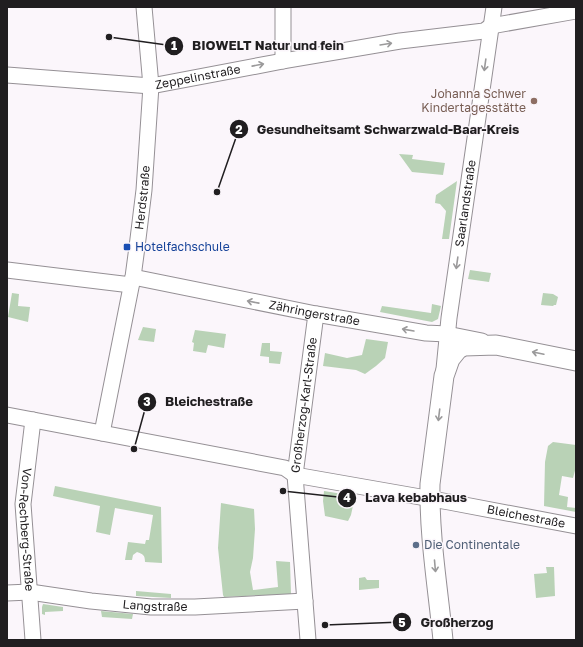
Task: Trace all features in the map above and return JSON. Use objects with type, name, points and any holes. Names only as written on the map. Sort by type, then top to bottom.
[{"type":"main road","name":"Zähringerstraße","points":[[444,376],[450,359],[458,349],[464,346],[496,345],[576,361]]},
{"type":"main road","points":[[443,640],[436,572],[430,484],[444,376]]},
{"type":"street","name":"Herdstraße","points":[[102,433],[132,281],[144,190],[151,86],[144,7]]},
{"type":"street","points":[[283,7],[283,61]]},
{"type":"street","name":"Saarlandstraße","points":[[444,376],[447,334],[494,7]]},
{"type":"street","name":"Zeppelinstraße","points":[[7,75],[151,86],[400,41],[484,31],[491,26],[576,11]]},
{"type":"street","name":"Zähringerstraße","points":[[7,270],[132,281],[426,333],[447,334],[496,345]]},
{"type":"street","name":"Großherzog-Karl-Straße","points":[[308,640],[295,475],[316,314]]},
{"type":"street","name":"Bleichestraße","points":[[7,415],[285,468],[295,475],[576,526]]},
{"type":"street","name":"Von-Rechberg-Straße","points":[[33,420],[23,504],[33,640]]},
{"type":"street","name":"Langstraße","points":[[7,593],[30,592],[91,601],[151,607],[195,607],[305,601]]},
{"type":"green space","points":[[399,154],[413,155],[412,159],[445,163],[443,175],[412,172]]},
{"type":"green space","points":[[457,181],[449,239],[442,239],[446,211],[440,204],[435,203],[436,195]]},
{"type":"green space","points":[[470,270],[491,273],[489,282],[468,279]]},
{"type":"green space","points":[[12,293],[19,294],[18,306],[30,307],[28,322],[8,317]]},
{"type":"green space","points":[[543,293],[553,294],[558,297],[556,305],[541,305]]},
{"type":"green space","points":[[432,304],[441,306],[438,319],[432,322],[380,312],[382,306],[431,313]]},
{"type":"green space","points":[[143,327],[156,329],[154,342],[138,340]]},
{"type":"green space","points":[[195,330],[226,334],[224,348],[208,345],[206,353],[193,351],[194,343],[192,342]]},
{"type":"green space","points":[[366,339],[388,342],[385,358],[365,374],[356,370],[323,366],[325,353],[347,358],[362,355]]},
{"type":"green space","points":[[262,343],[270,343],[270,351],[282,352],[280,364],[269,363],[269,357],[260,356]]},
{"type":"green space","points":[[553,442],[576,445],[576,467],[573,478],[562,476],[559,495],[568,497],[567,507],[576,508],[576,512],[544,506],[545,462],[548,446]]},
{"type":"green space","points":[[55,486],[161,507],[162,563],[145,562],[143,555],[137,552],[133,555],[132,560],[125,560],[128,542],[145,544],[146,540],[149,540],[153,515],[115,508],[110,535],[96,532],[100,506],[53,496]]},
{"type":"green space","points":[[324,491],[355,496],[351,515],[348,521],[325,516],[323,501]]},
{"type":"green space","points":[[221,503],[254,509],[255,529],[253,558],[250,572],[253,590],[278,587],[276,561],[290,562],[291,594],[224,597],[218,548]]},
{"type":"green space","points":[[546,567],[554,567],[555,596],[536,598],[534,574],[547,573]]},
{"type":"green space","points":[[365,577],[367,580],[379,580],[379,588],[359,590],[359,578]]},
{"type":"green space","points":[[136,591],[171,594],[171,598],[136,596]]},
{"type":"green space","points":[[43,604],[63,607],[63,611],[45,612],[45,615],[42,614]]},
{"type":"green space","points":[[101,611],[133,614],[132,619],[102,617]]},
{"type":"place","name":"BIOWELT Natur und fein","points":[[109,37]]},
{"type":"place","name":"Johanna Schwer Kindertagesstätte","points":[[534,101]]},
{"type":"place","name":"Gesundheitsamt Schwarzwald-Baar-Kreis","points":[[217,192]]},
{"type":"place","name":"Hotelfachschule","points":[[127,247]]},
{"type":"place","name":"Bleichestraße","points":[[134,449]]},
{"type":"place","name":"Lava kebabhaus","points":[[283,491]]},
{"type":"place","name":"Die Continentale","points":[[416,545]]},
{"type":"place","name":"Großherzog","points":[[325,625]]}]
